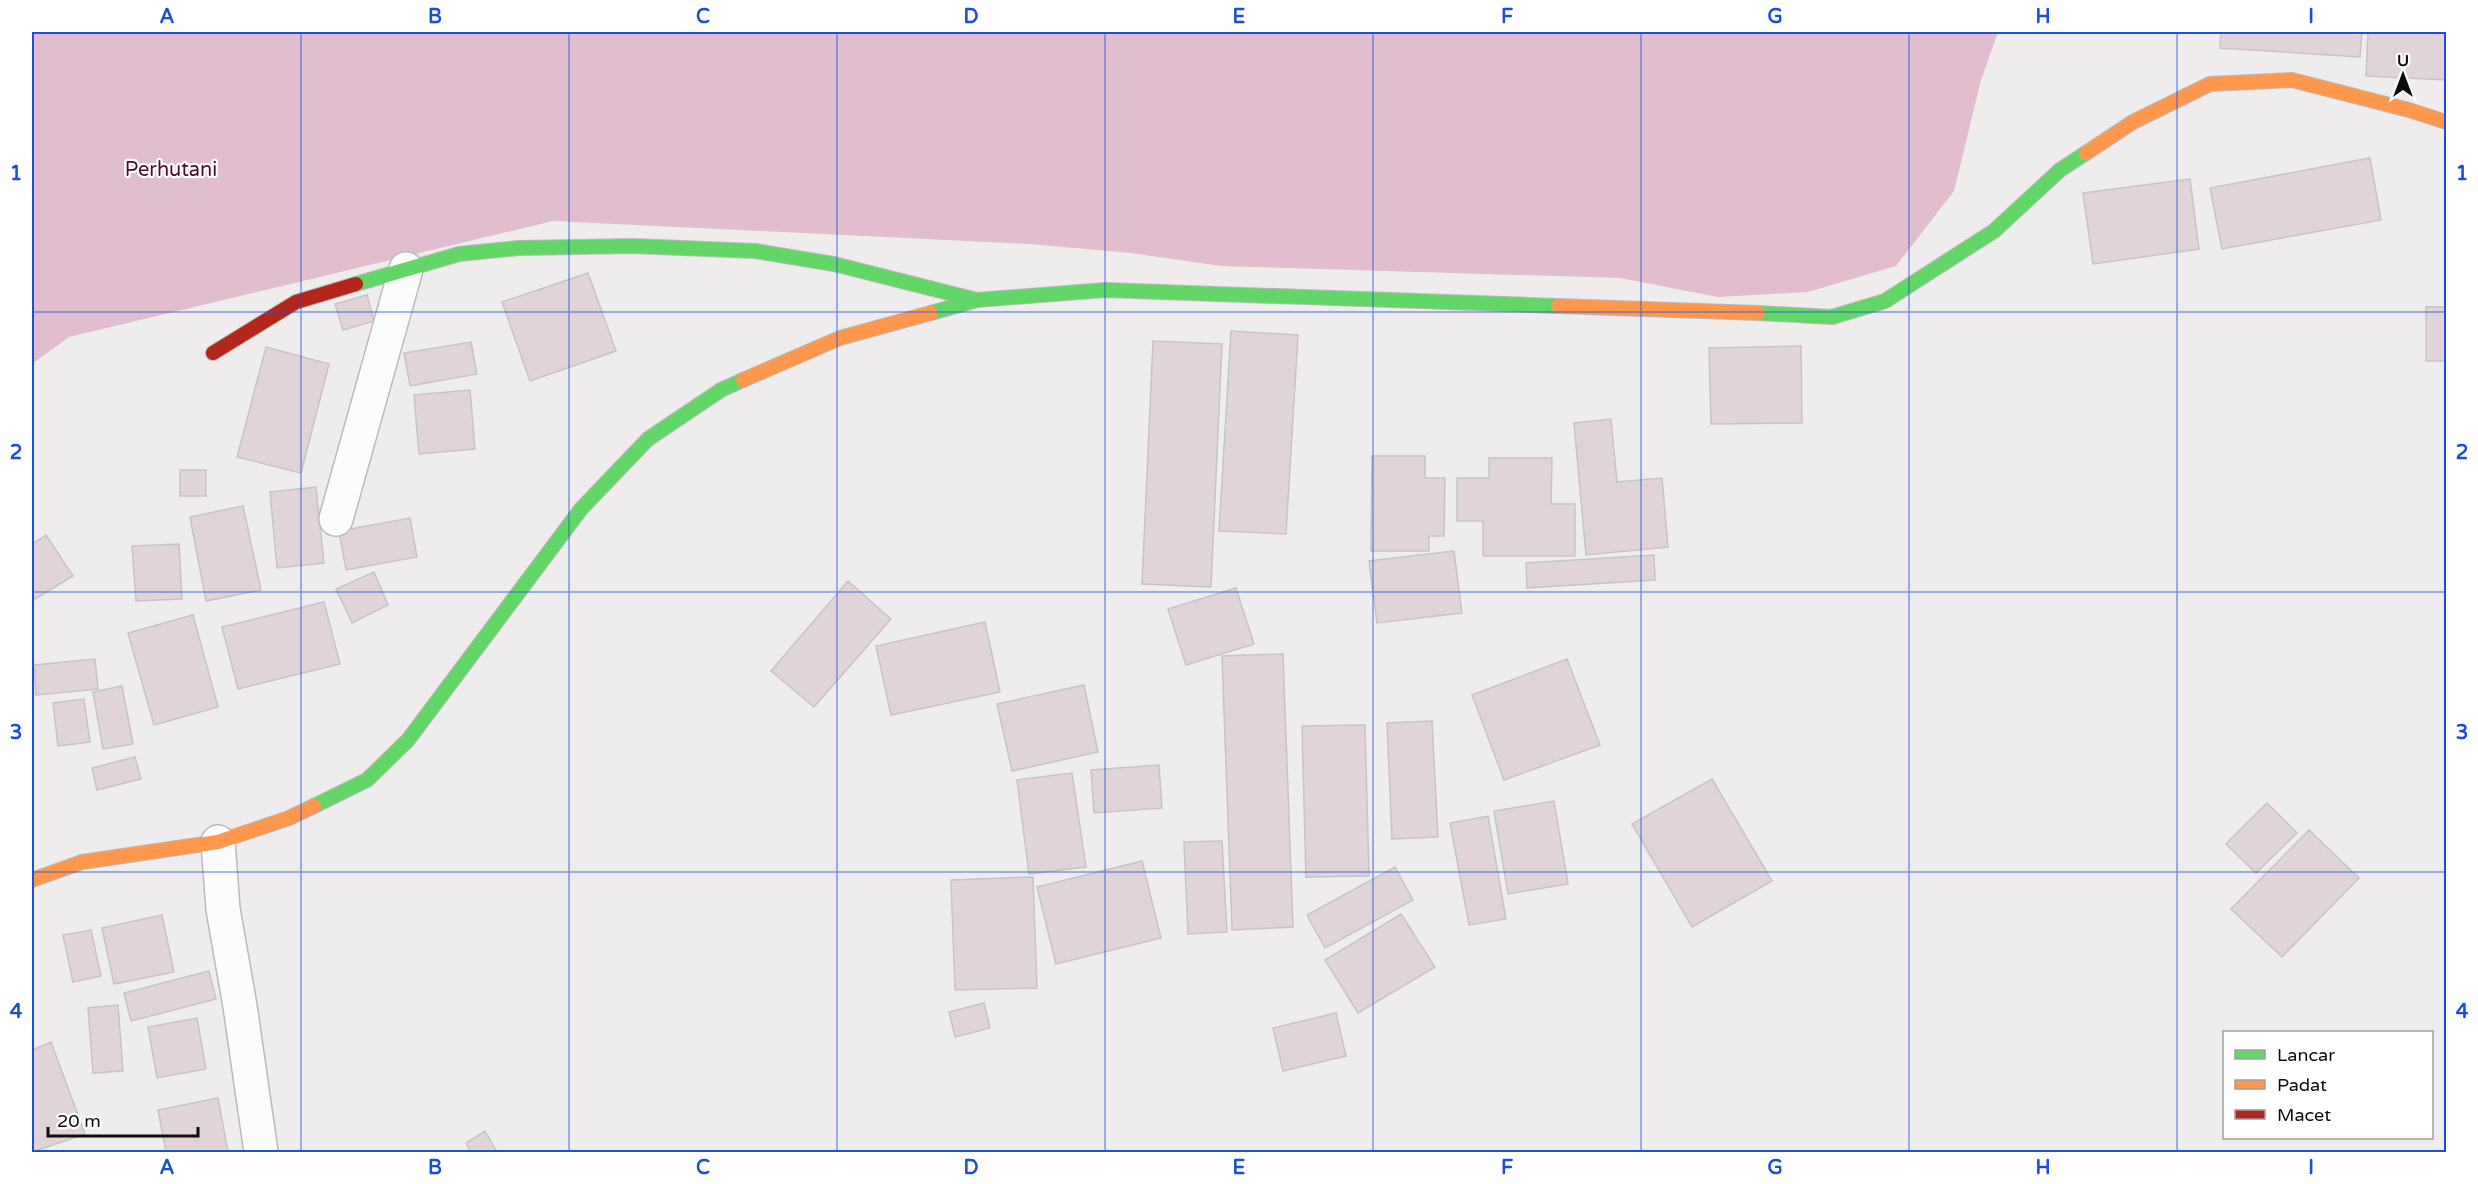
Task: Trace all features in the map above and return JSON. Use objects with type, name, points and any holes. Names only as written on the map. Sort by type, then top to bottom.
[{"type":"main road","points":[[32,880],[82,862],[218,843],[289,818],[367,780],[408,740],[581,509],[648,439],[721,390],[840,338],[977,300],[1106,290],[1832,317],[1885,301],[1994,231],[2060,170],[2124,128],[2210,84],[2292,80],[2409,110],[2446,122]]},
{"type":"main road","points":[[213,353],[296,302],[459,254],[519,248],[633,246],[755,251],[834,264],[977,300]]},
{"type":"street","points":[[336,519],[406,269]]},
{"type":"street","points":[[218,843],[223,909],[240,1006],[261,1152]]},
{"type":"green space","name":"Perhutani","points":[[32,32],[1998,32],[1981,80],[1954,191],[1896,266],[1808,292],[1718,297],[1620,278],[1221,266],[1131,253],[1029,244],[553,221],[69,337],[32,364]]},
{"type":"building","points":[[2221,32],[2362,32],[2360,57],[2220,48]]},
{"type":"building","points":[[2368,32],[2446,32],[2446,80],[2366,76]]},
{"type":"building","points":[[2370,158],[2381,220],[2222,249],[2210,188]]},
{"type":"building","points":[[2190,179],[2199,249],[2093,264],[2083,193]]},
{"type":"building","points":[[588,273],[616,351],[530,381],[502,302]]},
{"type":"building","points":[[367,295],[374,321],[343,330],[335,304]]},
{"type":"building","points":[[2426,307],[2446,307],[2446,361],[2426,361]]},
{"type":"building","points":[[1231,331],[1298,335],[1286,534],[1219,531]]},
{"type":"building","points":[[1153,341],[1222,344],[1211,587],[1142,584]]},
{"type":"building","points":[[471,342],[477,374],[410,386],[404,353]]},
{"type":"building","points":[[1801,346],[1802,423],[1711,424],[1709,348]]},
{"type":"building","points":[[266,347],[329,364],[301,473],[237,457]]},
{"type":"building","points":[[470,390],[475,449],[419,454],[414,395]]},
{"type":"building","points":[[1611,419],[1617,482],[1662,478],[1668,547],[1586,555],[1574,423]]},
{"type":"building","points":[[1372,456],[1425,456],[1425,478],[1445,478],[1444,536],[1429,536],[1429,551],[1371,551]]},
{"type":"building","points":[[1489,458],[1552,458],[1551,504],[1575,504],[1575,556],[1483,556],[1483,521],[1457,521],[1457,478],[1489,478]]},
{"type":"building","points":[[180,470],[206,470],[206,496],[180,496]]},
{"type":"building","points":[[316,487],[324,563],[277,568],[270,492]]},
{"type":"building","points":[[243,506],[261,590],[206,601],[190,517]]},
{"type":"building","points":[[410,518],[417,557],[346,570],[339,531]]},
{"type":"building","points":[[46,535],[73,576],[32,601],[32,544]]},
{"type":"building","points":[[179,544],[182,599],[136,601],[132,546]]},
{"type":"building","points":[[1454,551],[1462,613],[1377,623],[1369,561]]},
{"type":"building","points":[[1654,555],[1655,580],[1527,588],[1526,563]]},
{"type":"building","points":[[374,572],[388,605],[352,623],[336,589]]},
{"type":"building","points":[[848,581],[891,619],[814,707],[771,671]]},
{"type":"building","points":[[1236,588],[1254,644],[1186,665],[1168,609]]},
{"type":"building","points":[[324,602],[340,664],[238,689],[222,627]]},
{"type":"building","points":[[193,615],[218,707],[154,725],[128,633]]},
{"type":"building","points":[[985,622],[1000,692],[891,715],[876,646]]},
{"type":"building","points":[[1283,654],[1293,927],[1232,930],[1222,656]]},
{"type":"building","points":[[95,659],[98,689],[36,695],[34,665]]},
{"type":"building","points":[[1567,659],[1600,745],[1504,780],[1472,695]]},
{"type":"building","points":[[1084,685],[1098,752],[1012,771],[997,704]]},
{"type":"building","points":[[122,686],[133,744],[103,749],[93,692]]},
{"type":"building","points":[[84,699],[90,742],[58,746],[53,703]]},
{"type":"building","points":[[1432,721],[1438,837],[1392,839],[1387,723]]},
{"type":"building","points":[[1365,725],[1369,876],[1306,877],[1302,726]]},
{"type":"building","points":[[135,757],[141,779],[97,790],[92,768]]},
{"type":"building","points":[[1159,765],[1162,808],[1094,813],[1091,770]]},
{"type":"building","points":[[1072,773],[1086,867],[1029,874],[1017,780]]},
{"type":"building","points":[[1712,779],[1772,881],[1692,927],[1632,824]]},
{"type":"building","points":[[1554,801],[1568,884],[1508,894],[1494,811]]},
{"type":"building","points":[[2267,803],[2297,833],[2256,873],[2226,844]]},
{"type":"building","points":[[1488,816],[1506,919],[1469,925],[1450,823]]},
{"type":"building","points":[[2309,830],[2359,878],[2282,957],[2231,909]]},
{"type":"building","points":[[1222,841],[1227,932],[1188,934],[1184,842]]},
{"type":"building","points":[[1142,861],[1161,938],[1056,964],[1037,887]]},
{"type":"building","points":[[1395,867],[1413,900],[1325,948],[1307,915]]},
{"type":"building","points":[[1033,877],[1037,988],[955,990],[951,880]]},
{"type":"building","points":[[1401,914],[1435,967],[1358,1013],[1325,960]]},
{"type":"building","points":[[162,915],[174,972],[114,984],[102,928]]},
{"type":"building","points":[[91,930],[101,976],[73,982],[63,935]]},
{"type":"building","points":[[209,971],[216,999],[131,1021],[124,993]]},
{"type":"building","points":[[984,1003],[990,1028],[955,1037],[949,1012]]},
{"type":"building","points":[[118,1005],[123,1071],[93,1073],[88,1008]]},
{"type":"building","points":[[1336,1013],[1346,1056],[1283,1071],[1273,1028]]},
{"type":"building","points":[[197,1018],[206,1069],[157,1078],[148,1027]]},
{"type":"building","points":[[51,1042],[85,1134],[32,1152],[32,1050]]},
{"type":"building","points":[[218,1098],[228,1152],[166,1152],[158,1110]]},
{"type":"building","points":[[485,1131],[497,1152],[471,1152],[466,1143]]},
{"type":"traffic: fast","points":[[1758,313],[1832,317],[1885,301],[1994,231],[2060,170],[2086,153]]},
{"type":"traffic: fast","points":[[356,284],[459,254],[519,248],[633,246],[755,251],[834,264],[977,300]]},
{"type":"traffic: fast","points":[[931,313],[977,300],[1105,290],[1558,306]]},
{"type":"traffic: fast","points":[[314,806],[367,780],[408,740],[581,509],[648,439],[721,390],[743,380]]},
{"type":"traffic: slow","points":[[2086,153],[2133,122],[2210,84],[2292,80],[2409,110],[2446,122]]},
{"type":"traffic: slow","points":[[1558,306],[1758,313]]},
{"type":"traffic: slow","points":[[743,380],[840,338],[931,313]]},
{"type":"traffic: slow","points":[[32,880],[82,862],[218,842],[289,818],[314,806]]},
{"type":"traffic: jam","points":[[213,353],[296,302],[356,284]]}]
